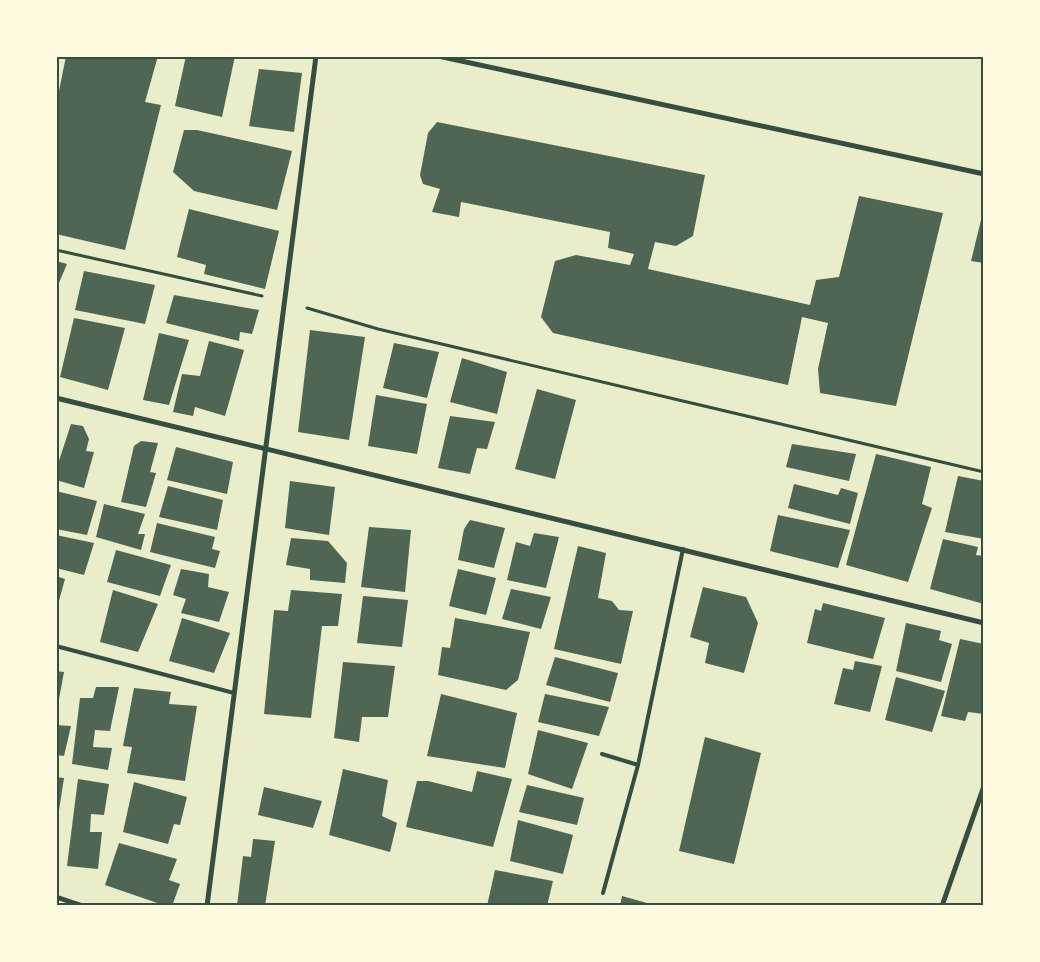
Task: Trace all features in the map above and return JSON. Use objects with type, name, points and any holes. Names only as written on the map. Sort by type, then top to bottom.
[{"type":"street","points":[[207,906],[283,301],[316,56]]},
{"type":"street","points":[[438,56],[984,174]]},
{"type":"street","points":[[56,398],[265,447],[984,623]]},
{"type":"street","points":[[942,906],[984,786]]},
{"type":"street","points":[[56,897],[83,906]]},
{"type":"lane","points":[[603,893],[638,765],[683,549]]},
{"type":"lane","points":[[56,646],[234,693]]},
{"type":"lane","points":[[602,754],[638,765]]},
{"type":"path","points":[[56,250],[283,301],[378,329],[984,472]]},
{"type":"building","points":[[66,56],[158,56],[145,102],[161,105],[125,250],[56,234],[56,185],[59,175],[56,174],[56,91],[59,91]]},
{"type":"building","points":[[186,56],[235,56],[222,117],[175,106]]},
{"type":"building","points":[[259,69],[302,73],[294,132],[249,126]]},
{"type":"building","points":[[437,122],[705,175],[693,236],[676,246],[655,242],[648,269],[810,305],[816,280],[839,277],[859,196],[943,213],[896,406],[820,393],[818,369],[828,323],[802,317],[788,385],[553,333],[541,317],[555,261],[576,255],[630,265],[634,254],[608,248],[610,232],[461,202],[459,217],[432,212],[440,189],[423,184],[420,175],[428,133]]},
{"type":"building","points":[[184,130],[197,130],[292,151],[277,210],[194,191],[173,172]]},
{"type":"building","points":[[189,209],[279,231],[265,289],[204,274],[206,265],[177,257]]},
{"type":"building","points":[[984,212],[984,263],[971,261]]},
{"type":"building","points":[[56,261],[67,264],[56,290]]},
{"type":"building","points":[[84,271],[155,285],[145,324],[75,310]]},
{"type":"building","points":[[174,295],[259,310],[252,334],[240,332],[239,341],[166,323]]},
{"type":"building","points":[[74,318],[125,328],[108,390],[60,377]]},
{"type":"building","points":[[310,330],[365,337],[349,440],[298,432]]},
{"type":"building","points":[[159,333],[189,340],[169,405],[143,400]]},
{"type":"building","points":[[209,341],[244,350],[225,416],[195,407],[193,416],[173,412],[182,374],[200,376]]},
{"type":"building","points":[[394,343],[439,352],[427,398],[383,388]]},
{"type":"building","points":[[462,358],[507,372],[497,414],[450,402]]},
{"type":"building","points":[[537,389],[576,400],[555,479],[515,469]]},
{"type":"building","points":[[376,395],[427,404],[417,454],[368,446]]},
{"type":"building","points":[[450,416],[495,422],[487,449],[477,448],[470,474],[438,468]]},
{"type":"building","points":[[71,424],[83,426],[89,439],[86,451],[94,452],[84,488],[56,480],[56,470]]},
{"type":"building","points":[[141,441],[158,443],[150,472],[156,473],[146,507],[121,502],[134,446]]},
{"type":"building","points":[[792,444],[856,454],[849,481],[786,467]]},
{"type":"building","points":[[176,447],[233,462],[227,494],[167,480]]},
{"type":"building","points":[[876,454],[931,467],[922,504],[932,508],[908,582],[846,565]]},
{"type":"building","points":[[958,476],[984,481],[984,539],[945,532]]},
{"type":"building","points":[[290,481],[335,487],[329,535],[285,528]]},
{"type":"building","points":[[794,484],[838,495],[841,488],[858,493],[850,524],[788,508]]},
{"type":"building","points":[[168,486],[223,500],[217,530],[159,517]]},
{"type":"building","points":[[56,491],[97,501],[87,535],[56,529]]},
{"type":"building","points":[[104,504],[145,514],[138,534],[145,534],[141,550],[96,537]]},
{"type":"building","points":[[778,515],[850,530],[838,568],[770,551]]},
{"type":"building","points":[[470,520],[505,528],[494,568],[458,560],[464,529]]},
{"type":"building","points":[[157,523],[215,537],[212,549],[220,551],[215,568],[150,552]]},
{"type":"building","points":[[369,527],[411,530],[405,592],[361,587]]},
{"type":"building","points":[[534,533],[559,537],[546,588],[507,580],[516,542],[530,546]]},
{"type":"building","points":[[56,535],[94,543],[84,575],[56,568]]},
{"type":"building","points":[[291,538],[328,541],[347,563],[345,583],[310,580],[310,569],[286,565]]},
{"type":"building","points":[[943,539],[978,547],[976,555],[984,556],[984,604],[930,589]]},
{"type":"building","points":[[578,546],[606,553],[598,598],[612,601],[619,610],[633,611],[621,664],[554,649]]},
{"type":"building","points":[[116,550],[171,565],[160,596],[107,582]]},
{"type":"building","points":[[181,569],[209,574],[208,587],[229,592],[219,622],[181,613],[186,599],[173,595]]},
{"type":"building","points":[[458,569],[496,578],[486,615],[449,606]]},
{"type":"building","points":[[56,576],[65,579],[57,608],[56,607]]},
{"type":"building","points":[[703,587],[746,597],[758,623],[744,673],[705,663],[709,643],[690,637]]},
{"type":"building","points":[[511,589],[551,597],[541,629],[502,619]]},
{"type":"building","points":[[113,590],[158,604],[138,652],[100,642]]},
{"type":"building","points":[[291,590],[342,594],[338,626],[322,626],[311,718],[264,714],[274,610],[288,611]]},
{"type":"building","points":[[363,596],[408,600],[402,647],[357,643]]},
{"type":"building","points":[[823,603],[885,618],[873,659],[807,643],[815,609],[821,611]]},
{"type":"building","points":[[182,618],[230,633],[214,673],[169,661]]},
{"type":"building","points":[[455,618],[530,632],[518,680],[506,690],[438,675],[442,647],[450,648]]},
{"type":"building","points":[[906,623],[941,631],[939,640],[952,644],[941,682],[896,671]]},
{"type":"building","points":[[960,639],[984,644],[984,714],[968,712],[965,721],[941,716]]},
{"type":"building","points":[[555,657],[618,673],[610,702],[546,685]]},
{"type":"building","points":[[855,661],[882,666],[870,712],[834,704],[843,668],[853,670]]},
{"type":"building","points":[[343,662],[395,666],[388,717],[362,717],[359,742],[334,738]]},
{"type":"building","points":[[56,671],[64,672],[57,710],[56,710]]},
{"type":"building","points":[[896,677],[945,691],[932,732],[885,720]]},
{"type":"building","points":[[96,687],[119,687],[110,731],[95,730],[93,747],[112,748],[108,770],[72,764],[80,698],[93,698]]},
{"type":"building","points":[[134,688],[171,692],[169,704],[197,706],[185,781],[127,773],[132,747],[123,746]]},
{"type":"building","points":[[441,694],[517,713],[505,768],[427,756]]},
{"type":"building","points":[[545,694],[609,707],[599,736],[538,722]]},
{"type":"building","points":[[56,725],[71,726],[64,756],[56,755]]},
{"type":"building","points":[[538,730],[588,743],[572,789],[528,774]]},
{"type":"building","points":[[705,737],[761,753],[734,864],[679,851]]},
{"type":"building","points":[[343,769],[388,780],[382,816],[397,823],[390,852],[329,835]]},
{"type":"building","points":[[477,771],[512,779],[493,847],[406,827],[417,781],[428,781],[472,792]]},
{"type":"building","points":[[56,777],[64,778],[57,823],[56,823]]},
{"type":"building","points":[[78,779],[109,784],[104,815],[91,814],[90,832],[102,832],[98,869],[67,866]]},
{"type":"building","points":[[134,782],[187,797],[180,825],[174,824],[168,844],[123,832]]},
{"type":"building","points":[[527,785],[584,798],[577,825],[519,812]]},
{"type":"building","points":[[264,787],[322,801],[313,828],[258,815]]},
{"type":"building","points":[[518,820],[573,835],[563,874],[510,861]]},
{"type":"building","points":[[253,839],[275,841],[265,906],[237,906],[243,856],[251,857]]},
{"type":"building","points":[[119,843],[177,859],[169,880],[180,884],[172,906],[166,906],[105,885]]},
{"type":"building","points":[[495,870],[553,881],[547,906],[487,906]]},
{"type":"building","points":[[622,896],[654,905],[654,906],[620,906]]}]
